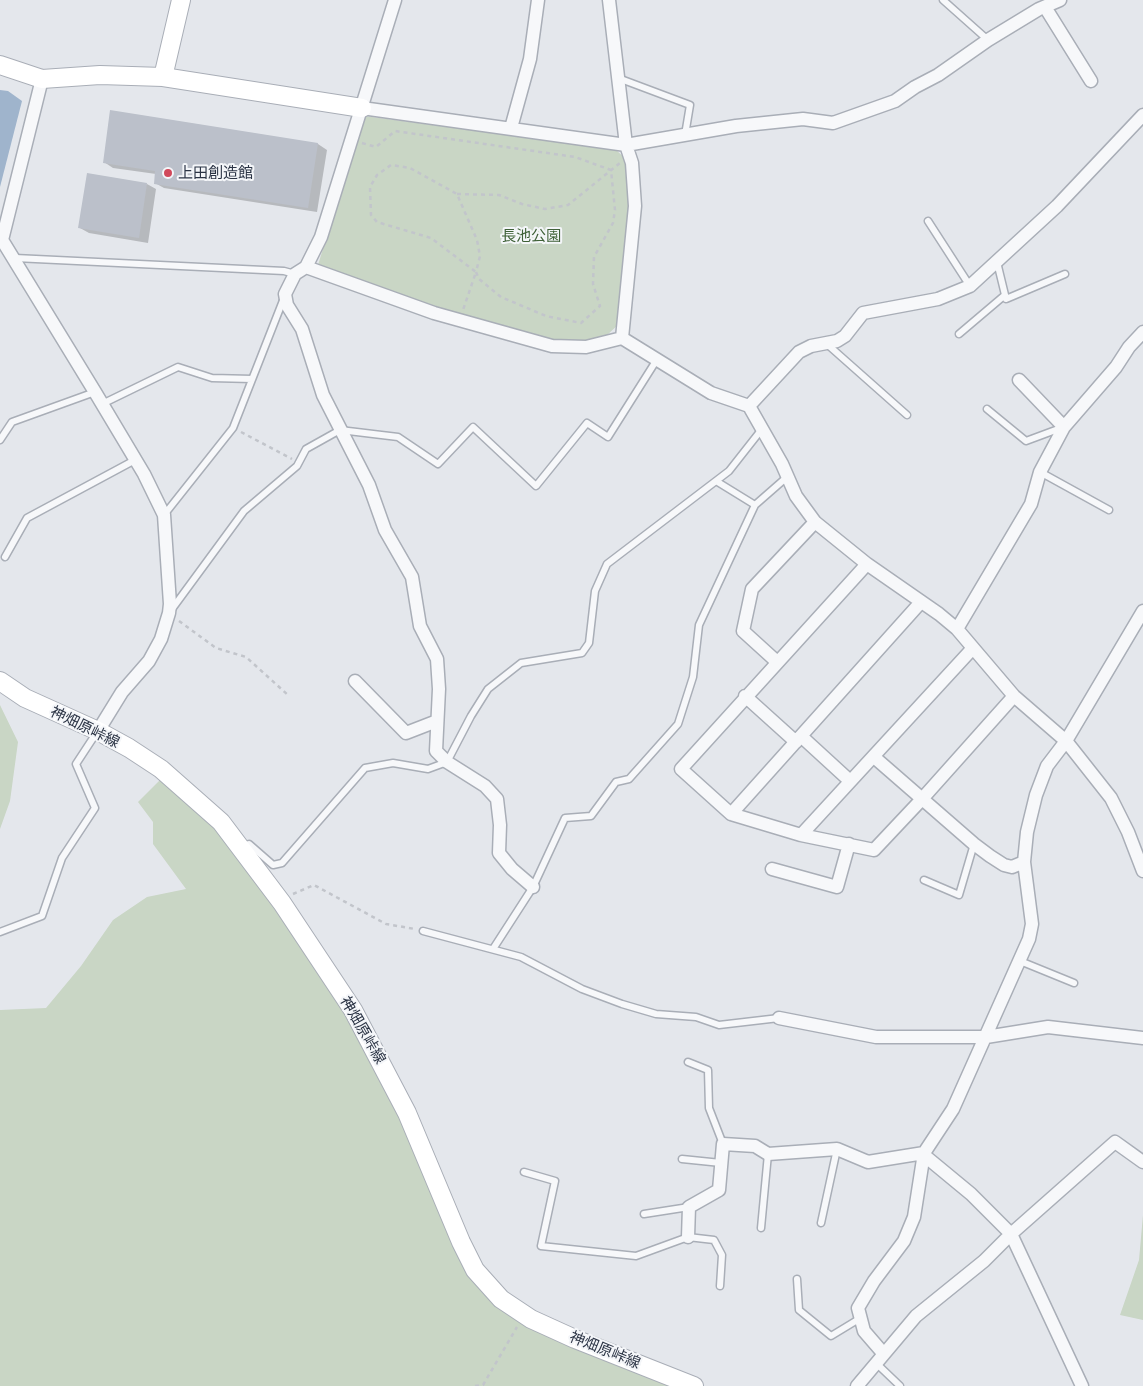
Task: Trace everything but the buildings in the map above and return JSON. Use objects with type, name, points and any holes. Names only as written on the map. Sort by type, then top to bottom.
[{"type":"street","points":[[163,77],[181,0]]},
{"type":"street","points":[[395,0],[321,237],[285,294],[287,305],[302,329],[323,395],[369,486],[384,530],[412,577],[420,626],[437,659],[439,689],[436,751],[447,762],[485,786],[497,799],[500,825],[499,853],[512,869],[533,887]]},
{"type":"street","points":[[511,128],[530,59],[538,0]]},
{"type":"street","points":[[609,0],[626,145],[632,163],[635,206],[622,338]]},
{"type":"street","points":[[0,65],[42,79],[100,76],[163,77],[362,108],[626,145],[736,126],[803,119],[833,123],[895,102],[988,40],[1044,7],[1060,0]]},
{"type":"street","points":[[1044,7],[1091,81]]},
{"type":"street","points":[[42,79],[1,241],[15,258],[136,460],[164,515],[169,613],[160,639],[149,661],[122,692],[98,731]]},
{"type":"street","points":[[749,406],[799,352],[811,346],[828,344],[845,336],[862,313],[938,299],[970,286],[1057,206],[1143,115]]},
{"type":"street","points":[[301,270],[460,321],[552,346],[586,347],[622,338],[656,361],[711,393],[749,406],[763,428],[796,496],[815,522],[867,564],[957,629],[1014,696],[1066,741],[1111,798],[1128,832],[1143,870]]},
{"type":"street","points":[[957,629],[1031,504],[1040,472],[1064,427],[1143,332]]},
{"type":"street","points":[[1019,380],[1064,427]]},
{"type":"street","points":[[776,662],[743,631],[752,589],[815,522]]},
{"type":"street","points":[[867,564],[744,696],[680,769],[731,814],[802,835],[874,850],[922,800],[1014,696]]},
{"type":"street","points":[[731,814],[921,602]]},
{"type":"street","points":[[879,1358],[864,1332],[859,1319],[858,1308],[874,1281],[904,1241],[914,1217],[925,1155],[953,1109],[1020,961],[1032,924],[1024,862],[1027,832],[1036,795],[1047,766],[1066,741],[1143,611]]},
{"type":"street","points":[[802,835],[972,648]]},
{"type":"street","name":"神畑原峠線","points":[[0,681],[25,698],[98,731],[161,769],[191,793],[221,822],[280,900],[353,1010],[390,1076],[429,1161],[448,1214],[475,1270],[501,1299],[531,1319],[575,1339],[694,1386]]},
{"type":"street","points":[[355,681],[406,733],[437,721]]},
{"type":"street","points":[[744,696],[850,781]]},
{"type":"street","points":[[874,757],[974,844],[1004,865],[1012,867],[1024,862]]},
{"type":"street","points":[[772,869],[837,887],[849,844]]},
{"type":"street","points":[[780,1018],[876,1037],[986,1037],[1048,1027],[1143,1038]]},
{"type":"street","points":[[857,1386],[916,1316],[984,1261],[1011,1234],[1115,1142],[1143,1162]]},
{"type":"street","points":[[688,1236],[689,1207],[719,1190],[723,1144],[755,1146],[768,1154],[837,1149],[868,1162],[925,1155],[971,1194],[1011,1234],[1082,1386]]},
{"type":"lane","points":[[943,0],[988,40]]},
{"type":"lane","points":[[617,78],[690,105],[685,135]]},
{"type":"lane","points":[[928,221],[970,286]]},
{"type":"lane","points":[[15,258],[284,271],[301,270]]},
{"type":"lane","points":[[997,262],[1006,299],[1065,274]]},
{"type":"lane","points":[[164,515],[233,428],[285,294]]},
{"type":"lane","points":[[959,334],[1005,295]]},
{"type":"lane","points":[[828,344],[907,415]]},
{"type":"lane","points":[[169,613],[244,511],[283,480],[299,462],[306,449],[340,430],[398,437],[438,464],[473,427],[536,486],[587,423],[608,437],[656,361]]},
{"type":"lane","points":[[102,404],[178,367],[212,378],[252,379]]},
{"type":"lane","points":[[0,440],[12,422],[95,392]]},
{"type":"lane","points":[[987,410],[1026,441],[1064,427]]},
{"type":"lane","points":[[241,849],[248,844],[272,865],[282,864],[365,768],[393,763],[428,769],[447,762],[471,716],[488,689],[521,663],[582,653],[589,643],[595,591],[607,564],[729,471],[763,428]]},
{"type":"lane","points":[[5,557],[27,518],[136,460]]},
{"type":"lane","points":[[1040,472],[1109,510]]},
{"type":"lane","points":[[493,949],[533,887],[565,818],[591,816],[616,782],[629,779],[678,724],[693,677],[699,625],[755,505],[787,477]]},
{"type":"lane","points":[[716,481],[755,505]]},
{"type":"lane","points":[[0,932],[42,916],[62,858],[95,808],[76,764],[98,731]]},
{"type":"lane","points":[[924,880],[959,895],[974,844]]},
{"type":"lane","points":[[423,931],[521,957],[582,989],[656,1014],[696,1017],[719,1024],[780,1018]]},
{"type":"lane","points":[[1020,961],[1074,984]]},
{"type":"lane","points":[[688,1062],[708,1070],[709,1108],[723,1144]]},
{"type":"lane","points":[[821,1224],[837,1149]]},
{"type":"lane","points":[[761,1228],[768,1154]]},
{"type":"lane","points":[[682,1159],[722,1163]]},
{"type":"lane","points":[[524,1172],[555,1181],[541,1246],[636,1256],[688,1236],[714,1240],[722,1255],[720,1286]]},
{"type":"lane","points":[[644,1214],[689,1207]]},
{"type":"lane","points":[[797,1279],[799,1310],[831,1336],[859,1319]]},
{"type":"lane","points":[[879,1358],[900,1386]]},
{"type":"path","points":[[376,147],[395,131],[575,157],[611,170]]},
{"type":"path","points":[[391,165],[410,168],[457,194],[499,194],[522,204],[546,209],[568,206],[611,170],[615,210],[614,223],[594,257],[593,284],[600,306],[581,323],[546,316],[500,296],[479,279],[476,272],[431,238],[377,222],[371,215],[370,187],[377,175],[391,165]]},
{"type":"path","points":[[457,194],[477,240],[480,256],[460,321]]},
{"type":"path","points":[[233,428],[299,462]]},
{"type":"path","points":[[169,613],[216,648],[246,657],[288,696]]},
{"type":"path","points":[[280,900],[314,885],[386,924],[423,931]]},
{"type":"path","points":[[475,1386],[483,1385],[518,1326]]},
{"type":"green space","name":"長池公園","points":[[364,116],[615,149],[629,162],[632,206],[620,323],[606,336],[586,342],[552,342],[468,319],[318,265]]},
{"type":"green space","points":[[0,705],[18,742],[10,801],[0,829]]},
{"type":"green space","points":[[163,777],[190,798],[235,853],[349,1015],[494,1296],[685,1386],[0,1386],[0,1010],[46,1008],[81,966],[113,920],[147,897],[186,889],[153,844],[153,822],[138,802]]},
{"type":"green space","points":[[1143,1215],[1143,1320],[1120,1315],[1139,1260]]},
{"type":"water","points":[[0,90],[8,91],[22,101],[0,187]]},
{"type":"place","name":"上田創造館","points":[[168,173]]}]
